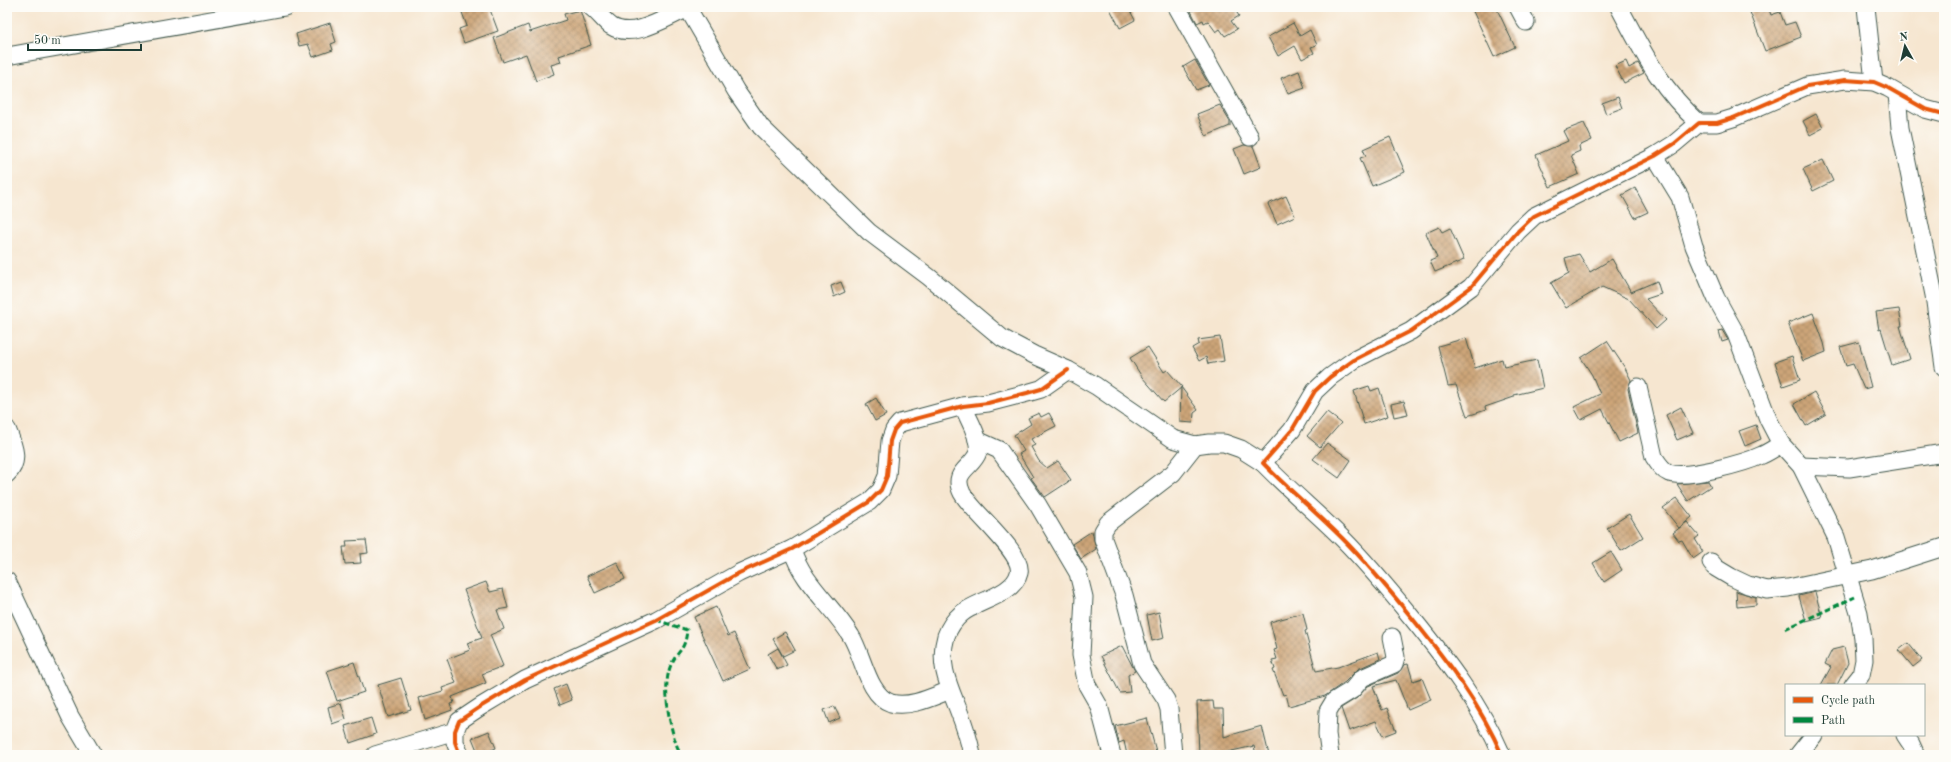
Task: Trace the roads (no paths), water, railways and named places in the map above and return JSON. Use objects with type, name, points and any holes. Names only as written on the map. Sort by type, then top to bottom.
[{"type":"street","points":[[7,56],[285,7]]},
{"type":"street","points":[[591,7],[612,26],[632,31],[658,22],[688,7],[736,91],[761,127],[869,232],[929,277],[1002,338],[1034,355],[1068,370],[1096,386],[1173,439],[1196,445],[1224,443],[1241,449],[1263,463],[1343,539],[1421,629],[1472,697],[1485,719],[1502,755]]},
{"type":"street","points":[[1177,7],[1250,137]]},
{"type":"street","points":[[1518,7],[1526,22]]},
{"type":"street","points":[[1619,7],[1637,42],[1660,80],[1675,100],[1700,123]]},
{"type":"street","points":[[1866,7],[1874,82]]},
{"type":"street","points":[[1263,463],[1292,430],[1311,396],[1320,386],[1354,360],[1411,331],[1471,288],[1518,231],[1534,216],[1654,156],[1674,144],[1700,123],[1717,123],[1733,118],[1807,86],[1845,80],[1874,82],[1888,88],[1924,109],[1944,114]]},
{"type":"street","points":[[1897,94],[1900,128],[1934,295],[1944,367]]},
{"type":"street","points":[[1654,156],[1680,197],[1694,246],[1716,298],[1736,334],[1763,408],[1781,444],[1801,466],[1836,537],[1859,613],[1864,638],[1864,660],[1861,682]]},
{"type":"street","points":[[460,755],[455,742],[455,731],[459,721],[526,680],[656,620],[739,573],[792,549],[869,502],[881,490],[887,476],[890,441],[894,430],[900,423],[963,406],[988,403],[1041,389],[1068,370]]},
{"type":"street","points":[[1638,388],[1654,457],[1660,467],[1668,472],[1678,474],[1698,472],[1748,461],[1781,444]]},
{"type":"street","points":[[963,406],[977,440],[978,451],[974,460],[961,472],[959,482],[961,492],[969,506],[1012,551],[1019,564],[1019,573],[1012,583],[998,594],[961,613],[949,629],[943,647],[942,664],[950,690],[967,734],[972,755]]},
{"type":"street","points":[[7,429],[14,446],[15,460],[7,474]]},
{"type":"street","points":[[977,440],[999,450],[1038,505],[1078,573],[1084,597],[1081,655],[1087,685],[1099,706],[1112,755]]},
{"type":"street","points":[[1173,755],[1169,709],[1166,700],[1142,664],[1124,595],[1104,538],[1104,531],[1114,519],[1172,473],[1196,445]]},
{"type":"street","points":[[1801,466],[1849,468],[1944,453]]},
{"type":"street","points":[[1711,562],[1716,568],[1731,577],[1748,585],[1767,590],[1788,588],[1872,570],[1944,547]]},
{"type":"street","points":[[792,549],[795,560],[802,573],[852,637],[872,685],[878,695],[891,703],[904,704],[922,701],[950,690]]},
{"type":"street","points":[[7,580],[70,716],[93,755]]},
{"type":"street","points":[[1330,755],[1327,734],[1328,711],[1334,701],[1352,690],[1362,678],[1394,664],[1396,657],[1392,637]]},
{"type":"street","points":[[375,755],[455,731]]},
{"type":"street","points":[[1798,755],[1813,736]]},
{"type":"street","points":[[1906,736],[1912,744],[1916,755]]}]
